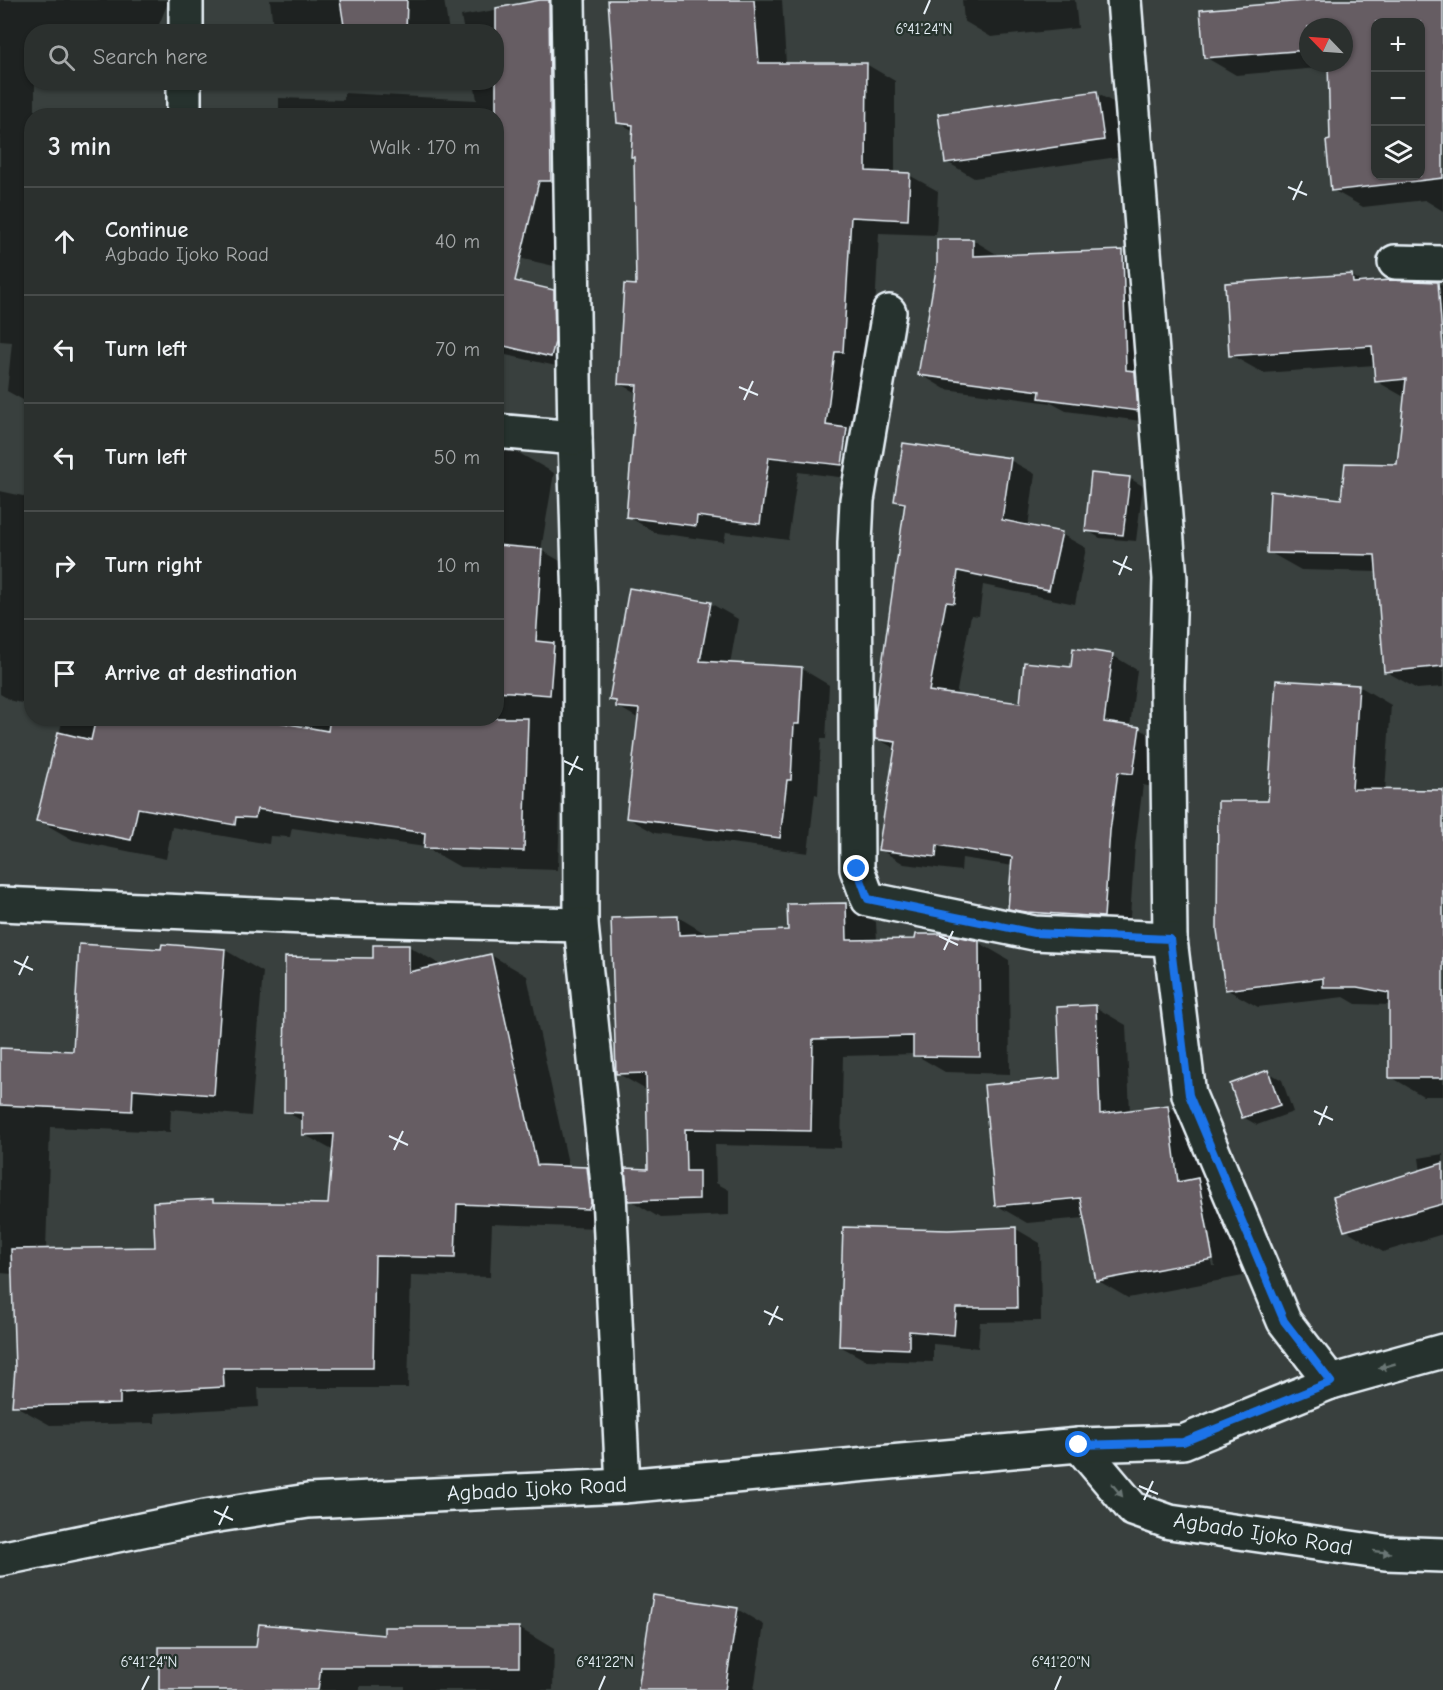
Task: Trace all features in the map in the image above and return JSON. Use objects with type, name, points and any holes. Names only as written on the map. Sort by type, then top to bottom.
[{"type":"street","points":[[186,0],[186,24]]},
{"type":"street","points":[[568,0],[580,604],[581,925],[609,1194],[623,1486]]},
{"type":"street","points":[[1124,0],[1170,579],[1167,684],[1170,939],[1189,1095],[1284,1321],[1331,1382]]},
{"type":"street","points":[[184,90],[184,108]]},
{"type":"street","points":[[1395,262],[1443,263]]},
{"type":"street","points":[[889,312],[857,500],[855,543],[857,869],[868,899],[1034,933],[1170,939]]},
{"type":"street","points":[[504,432],[575,438]]},
{"type":"street","points":[[0,904],[351,919],[581,925]]},
{"type":"street","name":"Agbado Ijoko Road","points":[[0,1559],[205,1517],[308,1501],[623,1486],[1079,1445],[1183,1442],[1331,1382],[1443,1351]]},
{"type":"street","name":"Agbado Ijoko Road","points":[[1079,1445],[1133,1509],[1170,1522],[1385,1553],[1443,1555]]},
{"type":"building","points":[[340,0],[407,0],[406,24],[344,24]]},
{"type":"building","points":[[549,0],[551,181],[539,181],[515,281],[554,290],[555,342],[551,357],[504,346],[504,108],[496,108],[496,90],[504,90],[504,24],[496,24],[496,8]]},
{"type":"building","points":[[608,0],[754,0],[759,63],[867,63],[866,171],[910,173],[908,220],[851,217],[843,352],[835,352],[826,425],[847,428],[842,465],[769,457],[760,524],[697,516],[696,526],[626,517],[637,385],[618,384],[624,284],[636,285],[634,157],[631,157],[633,125],[617,123]]},
{"type":"building","points":[[1314,0],[1443,0],[1443,178],[1331,191],[1326,141],[1330,140],[1328,72],[1353,72],[1353,18],[1299,18],[1299,51],[1204,58],[1200,10]]},
{"type":"building","points":[[1097,91],[1104,140],[945,163],[938,114]]},
{"type":"building","points":[[937,239],[973,239],[973,256],[1123,250],[1126,370],[1135,371],[1138,411],[1039,398],[1040,391],[918,375],[937,264]]},
{"type":"building","points":[[1352,274],[1353,283],[1390,280],[1438,282],[1443,347],[1443,666],[1384,672],[1375,555],[1267,553],[1270,491],[1341,499],[1345,463],[1397,464],[1406,379],[1375,382],[1372,346],[1229,356],[1225,283]]},
{"type":"building","points":[[903,443],[1011,458],[1002,520],[1062,532],[1049,590],[958,571],[954,603],[946,602],[929,691],[1020,703],[1024,662],[1071,667],[1073,648],[1113,654],[1104,722],[1140,727],[1133,774],[1118,772],[1110,831],[1104,917],[1008,909],[1012,857],[937,845],[936,857],[878,850],[896,742],[875,739],[875,714],[905,503],[894,501]]},
{"type":"building","points":[[1091,473],[1130,477],[1123,535],[1085,531]]},
{"type":"building","points":[[504,546],[542,549],[536,641],[554,643],[550,695],[504,692]]},
{"type":"building","points":[[629,588],[711,602],[700,661],[802,667],[799,724],[794,724],[791,780],[787,780],[780,838],[626,818],[639,709],[616,707],[616,701],[609,700]]},
{"type":"building","points":[[1276,680],[1359,685],[1352,789],[1443,790],[1443,1078],[1389,1078],[1389,993],[1357,987],[1323,987],[1323,978],[1225,990],[1217,930],[1218,801],[1268,801]]},
{"type":"building","points":[[504,718],[528,718],[524,851],[424,848],[425,833],[257,809],[255,818],[236,817],[235,825],[138,808],[131,840],[36,821],[58,732],[91,740],[94,726],[301,726],[328,731],[329,726],[504,726]]},
{"type":"building","points":[[846,903],[847,940],[915,939],[916,934],[947,934],[979,941],[980,1057],[913,1056],[913,1036],[813,1039],[811,1131],[685,1129],[686,1171],[699,1171],[699,1199],[628,1201],[625,1168],[648,1169],[646,1073],[616,1074],[611,918],[678,916],[679,935],[788,930],[787,904]]},
{"type":"building","points":[[79,944],[161,949],[162,944],[225,949],[214,1095],[133,1089],[132,1111],[0,1105],[0,1048],[73,1051]]},
{"type":"building","points":[[373,945],[409,945],[409,972],[491,954],[537,1165],[587,1167],[591,1203],[588,1209],[457,1204],[455,1258],[375,1256],[373,1368],[223,1368],[224,1387],[120,1393],[120,1404],[12,1406],[15,1369],[11,1249],[155,1247],[153,1202],[213,1199],[213,1202],[328,1204],[334,1134],[302,1135],[302,1113],[284,1112],[285,957],[373,958]]},
{"type":"building","points":[[1096,1005],[1100,1114],[1168,1105],[1178,1182],[1198,1178],[1213,1259],[1096,1281],[1080,1198],[995,1206],[984,1085],[1060,1078],[1057,1007]]},
{"type":"building","points":[[1268,1070],[1280,1105],[1242,1118],[1230,1084]]},
{"type":"building","points":[[1443,1163],[1443,1204],[1344,1231],[1333,1197]]},
{"type":"building","points":[[843,1227],[948,1230],[1016,1227],[1017,1308],[956,1308],[954,1335],[909,1331],[909,1349],[839,1346]]},
{"type":"building","points":[[653,1595],[738,1608],[725,1690],[638,1690]]},
{"type":"building","points":[[259,1624],[384,1635],[384,1627],[519,1627],[519,1667],[321,1667],[318,1690],[159,1690],[159,1647],[256,1647]]},
{"type":"route","points":[[857,869],[868,899],[1034,933],[1170,939],[1189,1095],[1284,1321],[1331,1382],[1183,1442],[1079,1445]]}]
